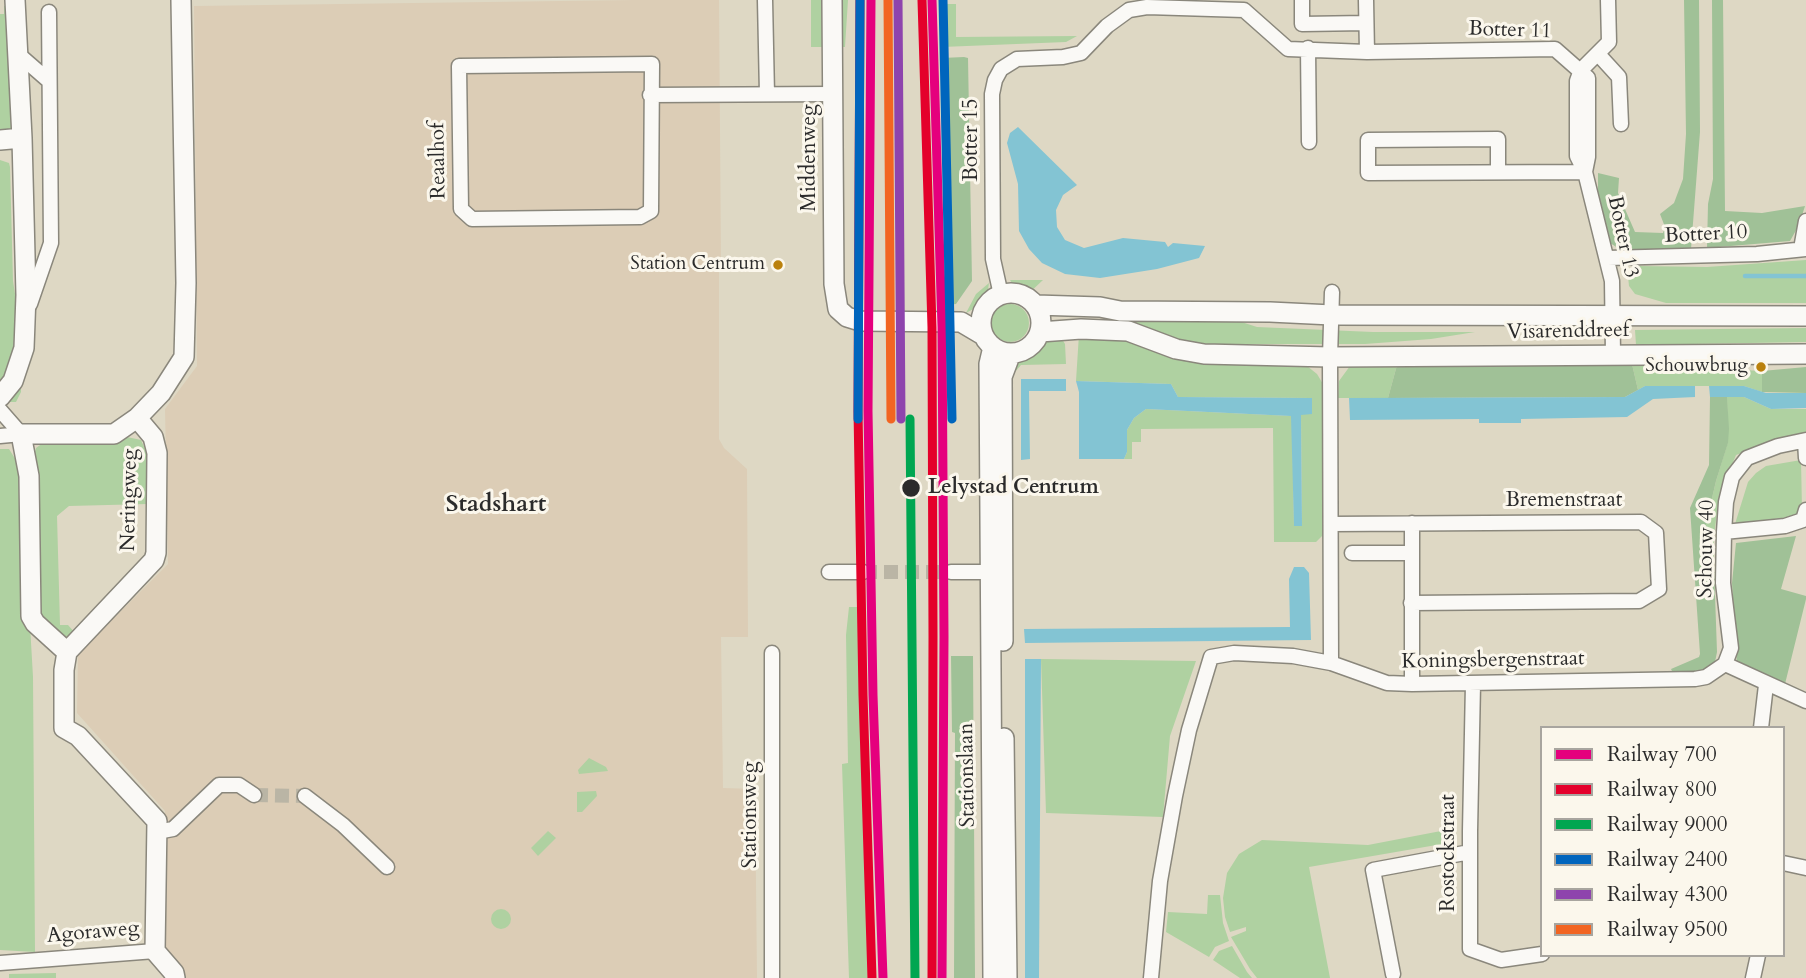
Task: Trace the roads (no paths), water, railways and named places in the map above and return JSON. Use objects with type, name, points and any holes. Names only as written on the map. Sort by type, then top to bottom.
[{"type":"main road","name":"Neringweg","points":[[67,652],[154,560],[157,545],[157,453],[153,437],[137,418],[160,393],[184,357],[186,283],[181,0]]},
{"type":"main road","name":"Middenweg","points":[[832,0],[834,284],[838,309],[860,321],[961,322]]},
{"type":"main road","points":[[0,397],[13,381],[24,348],[22,138],[15,3]]},
{"type":"main road","points":[[0,140],[22,138]]},
{"type":"main road","points":[[961,322],[996,345],[1029,348],[1040,332],[1040,313],[1035,305],[1020,294],[1001,295],[989,302],[981,321],[996,345]]},
{"type":"main road","name":"Visarenddreef","points":[[1035,305],[1100,307],[1120,312],[1806,316]]},
{"type":"main road","points":[[961,322],[983,313]]},
{"type":"main road","name":"Visarenddreef","points":[[1040,332],[1128,331],[1176,349],[1204,354],[1329,357],[1806,354]]},
{"type":"main road","points":[[996,345],[989,364],[997,572]]},
{"type":"main road","points":[[137,418],[114,434],[21,434],[29,476],[31,616],[35,623],[67,652],[64,670],[64,728],[78,736],[158,821],[155,951]]},
{"type":"main road","name":"Stationslaan","points":[[993,978],[997,572]]},
{"type":"main road","name":"Stationslaan","points":[[997,572],[1007,978]]},
{"type":"main road","name":"Agoraweg","points":[[155,951],[174,973],[175,978]]},
{"type":"street","points":[[765,0],[767,94]]},
{"type":"street","points":[[1302,0],[1302,24],[1366,23]]},
{"type":"street","points":[[1366,0],[1367,52]]},
{"type":"street","points":[[1581,71],[1609,42],[1608,0]]},
{"type":"street","name":"Botter 15","points":[[1001,295],[993,259],[992,94],[997,75],[1007,64],[1017,59],[1063,57],[1081,53],[1107,26],[1129,10],[1147,7],[1189,8]]},
{"type":"street","name":"Botter 11","points":[[1189,8],[1244,10],[1288,49],[1367,52],[1555,50],[1581,71]]},
{"type":"street","points":[[25,318],[51,243],[49,12]]},
{"type":"street","points":[[1308,48],[1309,142]]},
{"type":"street","points":[[18,54],[50,81]]},
{"type":"street","points":[[1598,54],[1619,77],[1621,124]]},
{"type":"street","name":"Reaalhof","points":[[652,64],[650,95],[651,211],[640,217],[472,219],[461,209],[459,66],[652,64]]},
{"type":"street","name":"Botter 13","points":[[1581,71],[1588,78],[1588,157],[1585,172],[1612,281],[1613,354]]},
{"type":"street","points":[[650,95],[833,94]]},
{"type":"street","points":[[1498,172],[1498,139],[1368,140],[1368,173],[1585,172]]},
{"type":"street","points":[[1804,249],[1806,221]]},
{"type":"street","name":"Botter 10","points":[[1608,258],[1744,255],[1804,249]]},
{"type":"street","points":[[1331,663],[1329,357],[1332,292]]},
{"type":"street","points":[[0,410],[21,434]]},
{"type":"street","points":[[0,436],[21,434]]},
{"type":"street","points":[[1806,440],[1806,458]]},
{"type":"street","name":"Schouw 40","points":[[1725,664],[1731,648],[1723,583],[1724,532],[1726,502],[1732,477],[1747,458],[1778,446],[1806,440]]},
{"type":"street","points":[[1724,532],[1785,526],[1803,520],[1806,510]]},
{"type":"street","name":"Bremenstraat","points":[[1332,524],[1641,522],[1656,533],[1659,589],[1639,601],[1411,603]]},
{"type":"street","points":[[1412,523],[1412,684]]},
{"type":"street","points":[[1352,554],[1412,553]]},
{"type":"street","points":[[829,572],[863,572]]},
{"type":"street","points":[[951,572],[997,572]]},
{"type":"street","name":"Stationsweg","points":[[772,653],[772,978]]},
{"type":"street","name":"Koningsbergenstraat","points":[[1151,978],[1160,881],[1175,796],[1189,730],[1211,657],[1234,653],[1293,656],[1331,663],[1387,683],[1412,684],[1695,679],[1706,677],[1725,664]]},
{"type":"street","points":[[1725,664],[1806,701]]},
{"type":"street","name":"Rostockstraat","points":[[1473,684],[1470,949],[1501,960],[1540,954]]},
{"type":"street","points":[[1761,726],[1766,684]]},
{"type":"street","points":[[157,832],[173,829],[219,785],[239,785],[254,795]]},
{"type":"street","points":[[305,796],[343,825],[387,867]]},
{"type":"street","points":[[1393,974],[1373,870],[1470,852]]},
{"type":"street","points":[[1785,863],[1806,868]]},
{"type":"street","name":"Agoraweg","points":[[0,963],[155,951]]},
{"type":"street","points":[[1753,978],[1758,957]]},
{"type":"water","points":[[1018,127],[1077,185],[1063,195],[1056,210],[1057,227],[1065,240],[1084,248],[1123,238],[1165,242],[1168,247],[1173,243],[1205,246],[1199,258],[1157,269],[1100,278],[1065,274],[1042,263],[1029,249],[1019,231],[1018,184],[1007,143],[1010,133]]},
{"type":"water","points":[[1021,379],[1066,379],[1066,391],[1029,391],[1030,459],[1021,460]]},
{"type":"water","points":[[1076,381],[1171,384],[1178,397],[1312,398],[1312,414],[1301,415],[1302,526],[1294,526],[1291,416],[1146,409],[1134,418],[1127,430],[1127,452],[1124,459],[1079,459],[1079,392]]},
{"type":"water","points":[[1645,386],[1695,386],[1695,397],[1653,399],[1627,417],[1521,419],[1521,423],[1479,423],[1479,419],[1350,420],[1349,398],[1625,397]]},
{"type":"water","points":[[1709,386],[1744,386],[1766,393],[1806,393],[1806,408],[1771,409],[1744,397],[1710,397]]},
{"type":"water","points":[[1294,567],[1304,567],[1309,573],[1311,640],[1025,643],[1024,629],[1290,627],[1289,579]]},
{"type":"water","points":[[1025,659],[1041,659],[1039,978],[1025,978]]},
{"type":"waterway","points":[[1745,276],[1806,276]]},
{"type":"tunnel","points":[[863,572],[951,572]]},
{"type":"tunnel","points":[[254,795],[305,796]]},
{"type":"rail line","name":"800","points":[[860,0],[858,411],[872,978]]},
{"type":"rail line","name":"2400","points":[[858,419],[860,0]]},
{"type":"rail line","name":"700","points":[[871,0],[868,411],[873,695],[883,978]]},
{"type":"rail line","name":"9500","points":[[888,0],[891,419]]},
{"type":"rail line","name":"4300","points":[[898,0],[901,419]]},
{"type":"rail line","name":"800","points":[[922,0],[932,327],[932,978]]},
{"type":"rail line","name":"700","points":[[932,0],[942,327],[942,978]]},
{"type":"rail line","name":"2400","points":[[943,0],[952,419]]},
{"type":"rail line","name":"9000","points":[[910,419],[915,978]]},
{"type":"place","name":"Station Centrum","points":[[778,265]]},
{"type":"place","name":"Schouwbrug","points":[[1761,367]]},
{"type":"place","name":"Lelystad Centrum","points":[[911,488]]},
{"type":"district","name":"Stadshart","points":[[496,505]]}]
